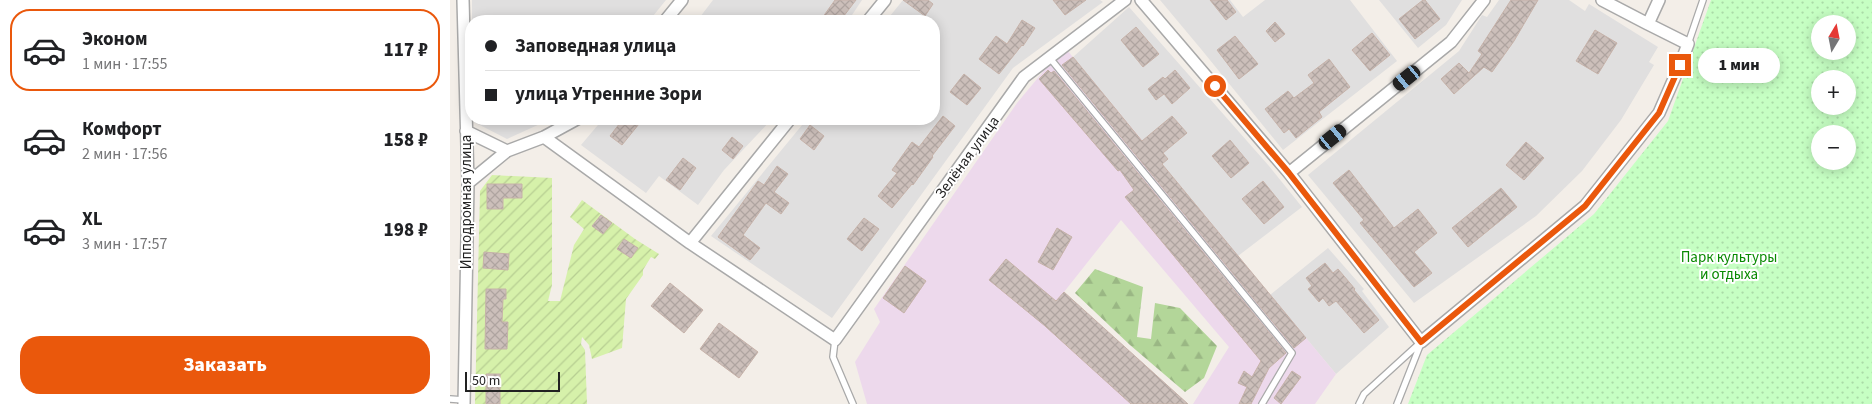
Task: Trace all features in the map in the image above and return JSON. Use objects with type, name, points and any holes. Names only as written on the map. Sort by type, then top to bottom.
[{"type":"street","name":"Ипподромная улица","points":[[463,0],[465,87]]},
{"type":"street","points":[[670,15],[682,0]]},
{"type":"street","points":[[873,15],[885,0]]},
{"type":"street","name":"Зелёная улица","points":[[835,340],[1024,77],[1125,0]]},
{"type":"street","points":[[1141,0],[1289,173],[1421,342],[1585,206],[1659,113],[1688,44],[1602,0]]},
{"type":"street","points":[[1289,173],[1451,42],[1484,0]]},
{"type":"street","points":[[1648,24],[1659,0]]},
{"type":"street","name":"Ипподромная улица","points":[[464,402],[468,183],[466,125]]},
{"type":"street","points":[[468,183],[507,151],[544,137],[566,125]]},
{"type":"street","points":[[690,243],[785,125]]},
{"type":"street","points":[[466,131],[507,151]]},
{"type":"street","points":[[544,137],[690,243],[835,340]]},
{"type":"lane","points":[[1688,44],[1703,0]]},
{"type":"lane","points":[[1048,57],[1292,354],[1262,404]]},
{"type":"lane","points":[[835,340],[833,357],[853,404]]},
{"type":"lane","points":[[1359,404],[1364,394],[1421,342]]},
{"type":"lane","points":[[1397,404],[1421,342]]},
{"type":"lane","points":[[450,399],[464,402]]},
{"type":"shaded area","points":[[472,0],[666,0],[654,15],[472,15]]},
{"type":"shaded area","points":[[713,0],[862,0],[852,15],[702,15]]},
{"type":"shaded area","points":[[903,0],[1100,0],[1103,2],[1013,68],[832,318],[711,236],[802,125],[940,125],[940,15],[891,15]]},
{"type":"shaded area","points":[[1160,0],[1230,0],[1243,17],[1265,0],[1350,0],[1397,61],[1283,150]]},
{"type":"shaded area","points":[[1379,0],[1462,0],[1446,25],[1418,48]]},
{"type":"shaded area","points":[[1499,0],[1569,0],[1585,11],[1589,4],[1658,47],[1649,62],[1654,65],[1621,120],[1582,171],[1536,216],[1414,303],[1308,175],[1459,51],[1482,15],[1487,17]]},
{"type":"shaded area","points":[[1129,7],[1269,166],[1302,207],[1238,256],[1073,57]]},
{"type":"shaded area","points":[[1067,50],[1336,374],[1315,404],[1193,404],[1229,347],[1121,220],[1064,292],[1188,404],[867,404],[855,362],[880,322],[874,309],[1017,103],[1052,61]]},
{"type":"shaded area","points":[[480,125],[538,125],[507,139]]},
{"type":"shaded area","points":[[598,125],[766,125],[724,170],[698,205],[659,176],[646,193],[581,145]]},
{"type":"shaded area","points":[[1328,248],[1364,289],[1362,291],[1389,327],[1336,374],[1270,295]]},
{"type":"green space","name":"Парк культуры и отдыха","points":[[1711,0],[1872,0],[1872,404],[1408,404],[1427,355],[1594,214],[1668,121]]},
{"type":"green space","points":[[492,175],[552,178],[552,285],[548,301],[560,301],[574,245],[584,229],[570,217],[582,200],[659,254],[655,259],[651,257],[643,270],[643,275],[626,299],[622,348],[592,359],[589,345],[582,337],[581,344],[585,350],[587,404],[475,404],[480,191]]},
{"type":"green space","points":[[1095,269],[1143,287],[1137,337],[1151,339],[1155,303],[1180,308],[1217,346],[1204,378],[1185,392],[1130,345],[1075,293]]},
{"type":"building","points":[[835,0],[856,0],[845,15],[824,15]]},
{"type":"building","points":[[903,0],[928,0],[933,4],[926,15]]},
{"type":"building","points":[[1053,0],[1086,0],[1065,15]]},
{"type":"building","points":[[1210,0],[1227,0],[1236,12],[1226,20]]},
{"type":"building","points":[[1423,0],[1440,19],[1415,39],[1399,19]]},
{"type":"building","points":[[1511,0],[1538,0],[1514,41],[1492,72],[1484,67],[1454,94],[1441,79],[1459,63],[1469,73],[1482,54],[1478,51]]},
{"type":"building","points":[[1022,20],[1035,28],[1023,46],[999,74],[979,59],[996,36],[1007,44]]},
{"type":"building","points":[[1275,22],[1285,34],[1275,42],[1266,31]]},
{"type":"building","points":[[1136,27],[1159,54],[1143,67],[1121,40]]},
{"type":"building","points":[[1595,30],[1617,43],[1598,74],[1576,61]]},
{"type":"building","points":[[1372,33],[1390,55],[1370,71],[1352,50]]},
{"type":"building","points":[[1235,36],[1258,64],[1239,79],[1217,50]]},
{"type":"building","points":[[1073,57],[1142,141],[1172,116],[1187,133],[1163,153],[1168,159],[1162,164],[1306,338],[1294,348],[1062,65]]},
{"type":"building","points":[[1329,59],[1350,87],[1319,112],[1322,117],[1296,138],[1289,129],[1284,133],[1265,109],[1288,91],[1294,98],[1314,83],[1308,75]]},
{"type":"building","points":[[1048,70],[1051,73],[1054,71],[1286,353],[1269,368],[1251,404],[1239,404],[1247,387],[1238,383],[1244,371],[1252,377],[1261,361],[1125,197],[1134,190],[1120,170],[1118,171],[1039,79]]},
{"type":"building","points":[[1175,70],[1190,88],[1172,104],[1164,94],[1156,100],[1148,89],[1163,77],[1165,79]]},
{"type":"building","points":[[964,74],[981,88],[967,105],[950,92]]},
{"type":"building","points":[[943,116],[955,126],[913,185],[892,208],[878,196],[897,173],[892,170],[912,142],[919,147],[936,125],[940,125],[940,120]]},
{"type":"building","points":[[618,125],[638,125],[622,145],[610,136]]},
{"type":"building","points":[[810,125],[824,136],[814,150],[800,139]]},
{"type":"building","points":[[732,137],[743,146],[733,159],[722,150]]},
{"type":"building","points":[[1230,140],[1249,163],[1231,178],[1212,156]]},
{"type":"building","points":[[1526,142],[1544,158],[1524,180],[1506,165]]},
{"type":"building","points":[[683,158],[696,168],[680,190],[666,180]]},
{"type":"building","points":[[777,166],[788,174],[774,192],[789,203],[781,214],[766,203],[743,235],[760,248],[750,260],[718,237],[758,181],[764,185]]},
{"type":"building","points":[[1349,170],[1394,228],[1418,209],[1437,233],[1414,252],[1432,273],[1414,287],[1360,223],[1364,220],[1333,183]]},
{"type":"building","points":[[1263,181],[1284,207],[1264,224],[1242,199]]},
{"type":"building","points":[[487,184],[522,184],[522,198],[503,198],[503,209],[487,209]]},
{"type":"building","points":[[1501,188],[1517,207],[1468,247],[1452,228]]},
{"type":"building","points":[[601,215],[612,223],[603,234],[592,226]]},
{"type":"building","points":[[864,218],[879,229],[862,251],[847,239]]},
{"type":"building","points":[[1057,228],[1072,237],[1053,270],[1038,262]]},
{"type":"building","points":[[624,239],[638,248],[631,258],[617,249]]},
{"type":"building","points":[[484,252],[509,254],[508,270],[483,268]]},
{"type":"building","points":[[1006,259],[1056,301],[1064,292],[1188,404],[1131,404],[1045,326],[989,280]]},
{"type":"building","points":[[1325,263],[1333,273],[1338,269],[1379,320],[1364,333],[1336,301],[1329,306],[1323,298],[1319,302],[1308,289],[1312,286],[1306,278]]},
{"type":"building","points":[[905,266],[926,281],[904,313],[883,298]]},
{"type":"building","points":[[670,283],[703,310],[684,333],[651,306]]},
{"type":"building","points":[[486,289],[506,289],[506,299],[503,299],[502,322],[508,322],[507,349],[485,349]]},
{"type":"building","points":[[719,323],[758,352],[739,378],[700,349]]},
{"type":"building","points":[[1292,371],[1301,377],[1281,404],[1274,398]]},
{"type":"building","points":[[486,374],[500,374],[500,404],[486,404]]},
{"type":"route","points":[[1215,86],[1289,173],[1421,342],[1585,206],[1659,113],[1680,65]]}]
